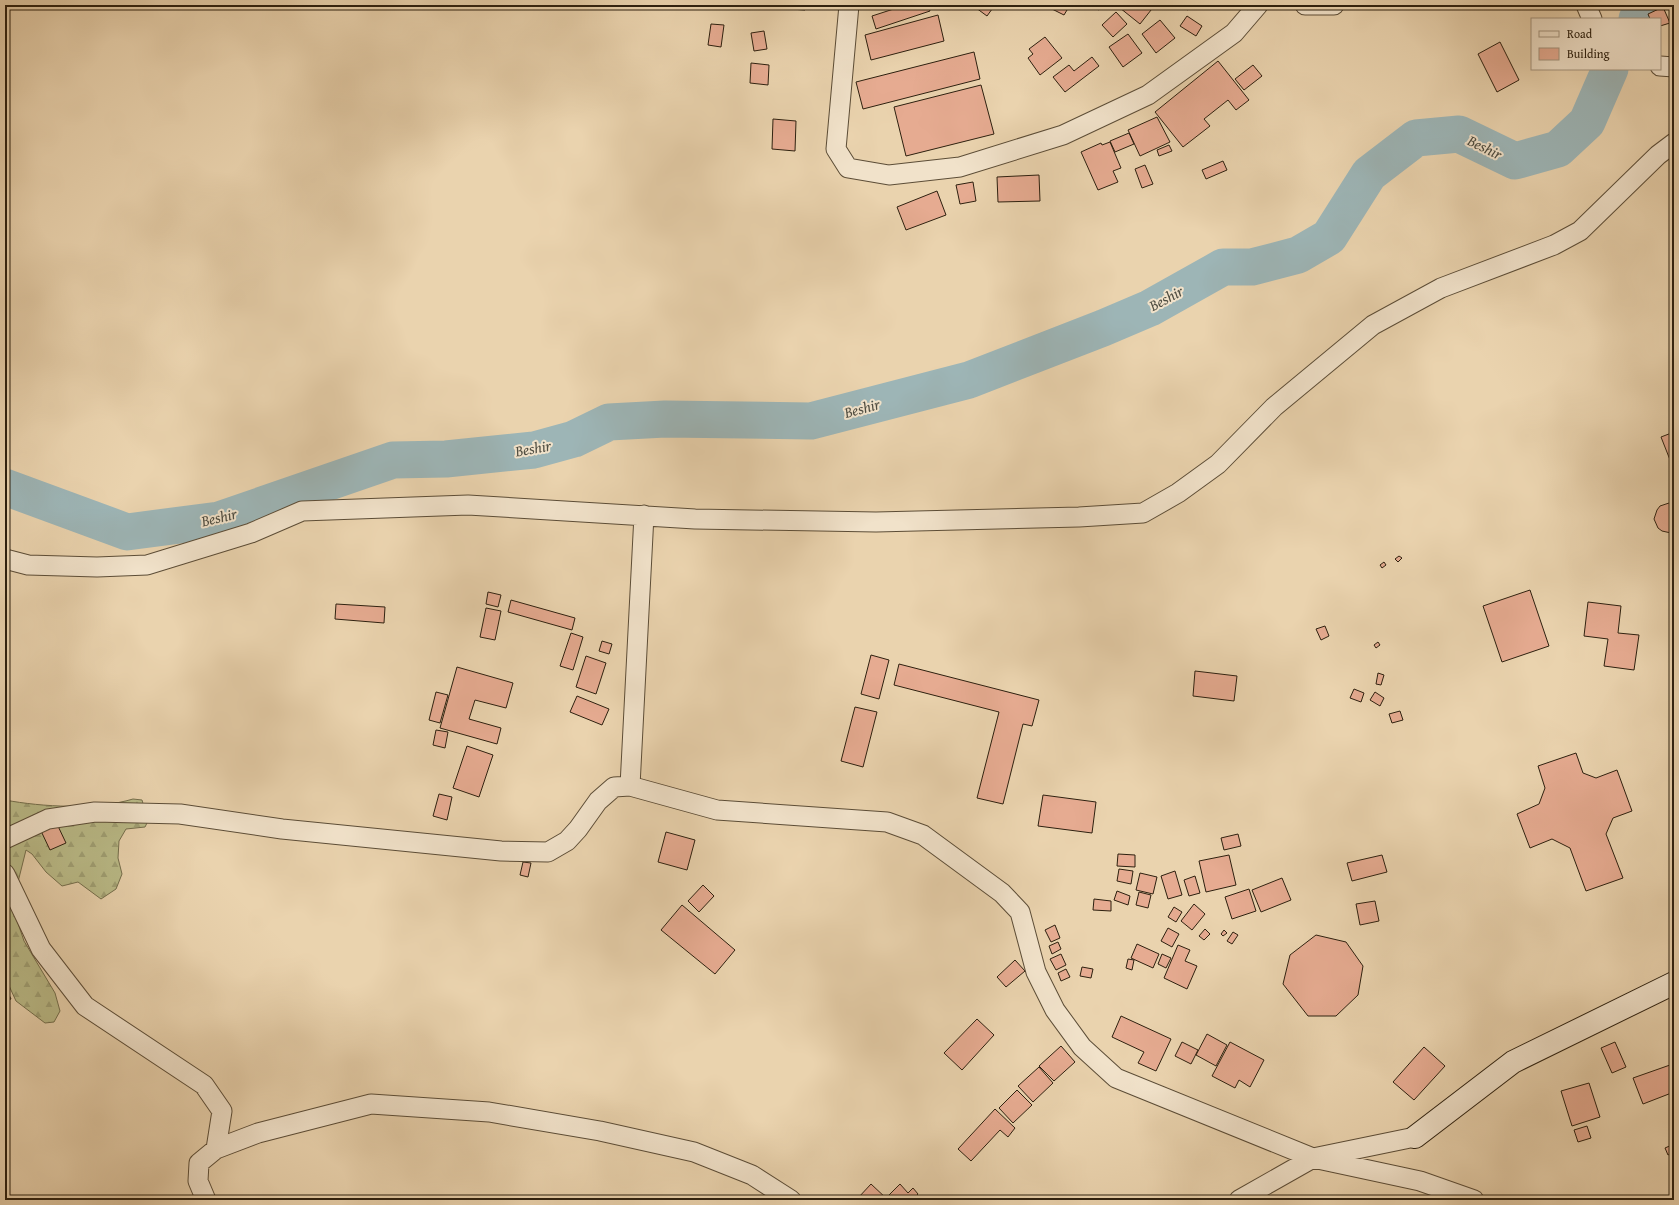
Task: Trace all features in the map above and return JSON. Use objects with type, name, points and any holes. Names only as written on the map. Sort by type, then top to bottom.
[{"type":"main road","points":[[1416,1137],[1512,1062],[1674,983]]},
{"type":"street","points":[[849,5],[836,150],[848,168],[889,175],[960,167],[1062,135],[1148,95],[1234,33],[1258,5]]},
{"type":"street","points":[[1305,5],[1334,5]]},
{"type":"street","points":[[1586,5],[1592,18]]},
{"type":"street","points":[[1661,66],[1674,67]]},
{"type":"street","points":[[5,558],[28,565],[97,567],[147,565],[251,533],[302,510],[468,505],[695,519],[876,522],[1079,517],[1143,513],[1178,493],[1218,464],[1274,407],[1373,325],[1441,288],[1554,245],[1580,231],[1658,155],[1674,144]]},
{"type":"street","points":[[630,786],[644,515]]},
{"type":"street","points":[[5,839],[48,819],[95,812],[180,814],[305,831],[501,851],[548,852],[567,841],[578,829],[598,801],[614,787],[630,786],[718,810],[887,822],[923,836],[1002,893],[1020,912],[1036,972],[1056,1010],[1082,1047],[1116,1078],[1313,1158],[1420,1181],[1474,1200]]},
{"type":"street","points":[[5,874],[41,949],[85,1006],[204,1085],[222,1110],[216,1149]]},
{"type":"street","points":[[206,1200],[198,1181],[198,1162],[216,1149],[258,1133],[371,1104],[489,1112],[600,1131],[694,1152],[752,1175],[791,1200]]},
{"type":"street","points":[[1239,1200],[1313,1158],[1416,1137]]},
{"type":"green space","points":[[133,799],[142,800],[148,821],[145,827],[126,829],[119,841],[118,858],[122,874],[116,889],[101,899],[78,882],[62,886],[46,872],[32,854],[26,850],[18,882],[5,880],[5,800],[52,806],[86,806],[103,805]]},
{"type":"green space","points":[[5,885],[24,941],[55,993],[60,1011],[54,1022],[45,1023],[16,1001],[5,977]]},
{"type":"building","points":[[790,5],[805,5],[805,10],[790,9]]},
{"type":"building","points":[[906,5],[928,5],[930,11],[876,29],[872,16]]},
{"type":"building","points":[[932,5],[942,5],[933,9]]},
{"type":"building","points":[[972,5],[995,5],[987,16]]},
{"type":"building","points":[[1012,5],[1022,5],[1019,9]]},
{"type":"building","points":[[1051,5],[1070,5],[1064,15],[1050,8]]},
{"type":"building","points":[[1091,5],[1102,5],[1099,10]]},
{"type":"building","points":[[1122,5],[1155,5],[1140,24],[1120,8]]},
{"type":"building","points":[[1179,5],[1191,5],[1188,10]]},
{"type":"building","points":[[1663,7],[1670,23],[1661,26],[1661,18],[1650,18],[1648,14]]},
{"type":"building","points":[[1116,12],[1127,24],[1113,37],[1102,25]]},
{"type":"building","points":[[938,15],[944,41],[871,60],[865,35]]},
{"type":"building","points":[[1187,16],[1202,26],[1196,36],[1180,26]]},
{"type":"building","points":[[1160,20],[1175,38],[1156,53],[1142,34]]},
{"type":"building","points":[[711,24],[724,25],[721,47],[708,45]]},
{"type":"building","points":[[764,31],[767,49],[754,51],[751,33]]},
{"type":"building","points":[[1128,34],[1142,53],[1123,67],[1109,47]]},
{"type":"building","points":[[1045,37],[1062,58],[1040,75],[1028,58],[1033,54],[1029,49]]},
{"type":"building","points":[[1500,42],[1519,80],[1497,92],[1478,54]]},
{"type":"building","points":[[974,52],[980,79],[863,109],[856,82]]},
{"type":"building","points":[[1092,57],[1099,66],[1065,92],[1053,77],[1069,65],[1074,71]]},
{"type":"building","points":[[1218,61],[1249,100],[1236,110],[1228,100],[1204,119],[1210,126],[1183,147],[1155,112]]},
{"type":"building","points":[[751,63],[769,65],[768,85],[750,83]]},
{"type":"building","points":[[1253,65],[1262,76],[1244,90],[1235,79]]},
{"type":"building","points":[[981,85],[994,134],[906,156],[894,107]]},
{"type":"building","points":[[1157,117],[1170,142],[1140,156],[1128,130]]},
{"type":"building","points":[[773,119],[796,121],[795,151],[772,149]]},
{"type":"building","points":[[1129,133],[1134,144],[1115,152],[1110,141]]},
{"type":"building","points":[[1110,142],[1121,168],[1113,171],[1118,182],[1098,190],[1081,152],[1101,143],[1102,145]]},
{"type":"building","points":[[1169,145],[1172,151],[1159,156],[1157,150]]},
{"type":"building","points":[[1223,161],[1227,170],[1206,179],[1202,170]]},
{"type":"building","points":[[1145,165],[1153,184],[1142,188],[1135,169]]},
{"type":"building","points":[[1039,175],[1040,201],[998,202],[997,177]]},
{"type":"building","points":[[973,182],[976,201],[960,204],[956,185]]},
{"type":"building","points":[[937,191],[946,215],[906,230],[897,207]]},
{"type":"building","points":[[1674,432],[1674,470],[1661,437]]},
{"type":"building","points":[[1669,503],[1674,504],[1674,532],[1671,533],[1662,531],[1658,528],[1654,519],[1660,506]]},
{"type":"building","points":[[1399,556],[1402,558],[1398,562],[1395,559]]},
{"type":"building","points":[[1384,562],[1386,565],[1382,568],[1380,565]]},
{"type":"building","points":[[1530,590],[1549,646],[1502,662],[1483,606]]},
{"type":"building","points":[[488,592],[501,595],[498,607],[486,604]]},
{"type":"building","points":[[511,600],[575,618],[572,630],[508,612]]},
{"type":"building","points":[[1588,602],[1621,606],[1618,633],[1639,635],[1634,670],[1604,666],[1608,639],[1584,636]]},
{"type":"building","points":[[336,604],[385,607],[384,623],[335,619]]},
{"type":"building","points":[[486,608],[501,611],[495,640],[480,637]]},
{"type":"building","points":[[1325,626],[1329,636],[1321,640],[1316,629]]},
{"type":"building","points":[[571,633],[583,637],[573,670],[560,666]]},
{"type":"building","points":[[602,641],[612,644],[609,654],[599,651]]},
{"type":"building","points":[[1378,642],[1380,645],[1376,648],[1374,645]]},
{"type":"building","points":[[871,655],[889,660],[879,699],[861,694]]},
{"type":"building","points":[[586,656],[606,663],[596,694],[576,687]]},
{"type":"building","points":[[899,664],[1039,700],[1032,726],[1023,724],[1003,804],[977,798],[999,712],[894,685]]},
{"type":"building","points":[[457,667],[513,683],[506,708],[475,700],[469,719],[501,728],[497,744],[440,728]]},
{"type":"building","points":[[1195,671],[1237,676],[1234,701],[1193,696]]},
{"type":"building","points":[[1378,673],[1384,675],[1381,685],[1376,684]]},
{"type":"building","points":[[1354,689],[1364,693],[1361,702],[1350,698]]},
{"type":"building","points":[[436,692],[448,695],[440,723],[429,720]]},
{"type":"building","points":[[1375,692],[1384,698],[1380,706],[1370,700]]},
{"type":"building","points":[[577,696],[609,709],[602,725],[570,712]]},
{"type":"building","points":[[855,707],[877,712],[863,767],[841,761]]},
{"type":"building","points":[[1400,711],[1403,720],[1392,723],[1389,714]]},
{"type":"building","points":[[436,730],[448,732],[445,748],[433,745]]},
{"type":"building","points":[[467,746],[493,755],[479,797],[453,788]]},
{"type":"building","points":[[1576,753],[1583,773],[1596,778],[1617,770],[1632,811],[1613,818],[1606,834],[1623,878],[1586,891],[1570,848],[1552,839],[1530,848],[1517,814],[1539,804],[1545,788],[1538,766]]},
{"type":"building","points":[[439,794],[452,797],[447,820],[433,816]]},
{"type":"building","points":[[1043,795],[1096,802],[1092,833],[1038,826]]},
{"type":"building","points":[[57,824],[66,843],[50,850],[41,831]]},
{"type":"building","points":[[666,832],[695,840],[687,870],[658,862]]},
{"type":"building","points":[[1238,834],[1241,846],[1224,850],[1221,838]]},
{"type":"building","points":[[1118,854],[1135,855],[1135,867],[1117,866]]},
{"type":"building","points":[[1229,855],[1236,885],[1206,892],[1199,861]]},
{"type":"building","points":[[1382,855],[1387,872],[1352,881],[1347,863]]},
{"type":"building","points":[[523,862],[531,863],[528,877],[520,875]]},
{"type":"building","points":[[1119,869],[1133,871],[1131,884],[1117,881]]},
{"type":"building","points":[[1175,871],[1182,895],[1168,899],[1161,876]]},
{"type":"building","points":[[1140,873],[1157,877],[1153,894],[1136,890]]},
{"type":"building","points":[[1195,876],[1200,893],[1189,896],[1184,880]]},
{"type":"building","points":[[1282,878],[1291,900],[1261,912],[1252,890]]},
{"type":"building","points":[[703,885],[714,896],[699,912],[688,901]]},
{"type":"building","points":[[1249,889],[1256,911],[1232,919],[1225,897]]},
{"type":"building","points":[[1117,891],[1130,896],[1128,905],[1114,900]]},
{"type":"building","points":[[1139,892],[1151,895],[1148,908],[1136,905]]},
{"type":"building","points":[[1094,899],[1111,901],[1111,911],[1093,910]]},
{"type":"building","points":[[1375,901],[1379,921],[1360,925],[1356,904]]},
{"type":"building","points":[[1194,904],[1205,914],[1192,930],[1181,921]]},
{"type":"building","points":[[682,905],[735,950],[715,974],[661,930]]},
{"type":"building","points":[[1174,907],[1182,912],[1176,922],[1168,917]]},
{"type":"building","points":[[1055,925],[1060,938],[1051,942],[1045,930]]},
{"type":"building","points":[[1168,928],[1179,934],[1172,947],[1161,941]]},
{"type":"building","points":[[1205,929],[1210,934],[1204,940],[1199,936]]},
{"type":"building","points":[[1224,930],[1227,933],[1223,936],[1221,934]]},
{"type":"building","points":[[1233,932],[1238,935],[1232,944],[1227,941]]},
{"type":"building","points":[[1316,935],[1346,942],[1363,966],[1358,995],[1336,1016],[1308,1016],[1283,984],[1290,955]]},
{"type":"building","points":[[1058,942],[1061,949],[1052,954],[1049,946]]},
{"type":"building","points":[[1137,944],[1159,954],[1153,968],[1131,958]]},
{"type":"building","points":[[1178,945],[1190,950],[1185,961],[1197,966],[1187,989],[1164,978]]},
{"type":"building","points":[[1061,954],[1066,965],[1056,970],[1050,959]]},
{"type":"building","points":[[1162,954],[1171,958],[1166,968],[1158,964]]},
{"type":"building","points":[[1128,959],[1134,960],[1132,970],[1126,968]]},
{"type":"building","points":[[1015,960],[1025,971],[1006,987],[997,977]]},
{"type":"building","points":[[1082,967],[1093,969],[1091,978],[1080,976]]},
{"type":"building","points":[[1066,969],[1070,977],[1061,981],[1058,973]]},
{"type":"building","points":[[5,987],[11,999],[5,1001]]},
{"type":"building","points":[[1121,1016],[1171,1039],[1156,1071],[1138,1063],[1144,1052],[1112,1037]]},
{"type":"building","points":[[977,1019],[994,1035],[962,1070],[944,1053]]},
{"type":"building","points":[[1207,1034],[1227,1045],[1216,1066],[1196,1055]]},
{"type":"building","points":[[1182,1042],[1198,1050],[1191,1064],[1175,1056]]},
{"type":"building","points":[[1230,1042],[1264,1060],[1250,1087],[1239,1080],[1235,1088],[1212,1076]]},
{"type":"building","points":[[1615,1042],[1626,1067],[1612,1073],[1601,1048]]},
{"type":"building","points":[[1061,1046],[1075,1062],[1054,1081],[1039,1066]]},
{"type":"building","points":[[1424,1047],[1445,1066],[1414,1100],[1393,1082]]},
{"type":"building","points":[[1670,1065],[1674,1077],[1674,1092],[1643,1104],[1633,1078]]},
{"type":"building","points":[[1039,1067],[1053,1083],[1033,1102],[1018,1086]]},
{"type":"building","points":[[1589,1083],[1600,1117],[1572,1126],[1561,1091]]},
{"type":"building","points":[[1017,1090],[1032,1105],[1013,1123],[999,1108]]},
{"type":"building","points":[[995,1109],[1015,1128],[1008,1137],[1000,1130],[971,1161],[958,1149]]},
{"type":"building","points":[[1587,1126],[1591,1138],[1578,1142],[1574,1130]]},
{"type":"building","points":[[1674,1144],[1674,1152],[1668,1155],[1665,1148]]},
{"type":"building","points":[[871,1184],[887,1199],[886,1200],[859,1200],[858,1198]]},
{"type":"building","points":[[900,1184],[908,1193],[913,1188],[918,1194],[912,1200],[895,1200],[889,1195]]},
{"type":"waterway","name":"Beshir","points":[[1638,18],[1645,5]]},
{"type":"waterway","name":"Beshir","points":[[5,487],[127,532],[219,520],[393,460],[446,459],[534,450],[574,439],[609,422],[665,419],[811,421],[969,380],[1103,328],[1150,308],[1223,267],[1252,267],[1298,255],[1329,237],[1369,174],[1416,138],[1459,134],[1515,161],[1558,149],[1587,122],[1610,70]]}]
